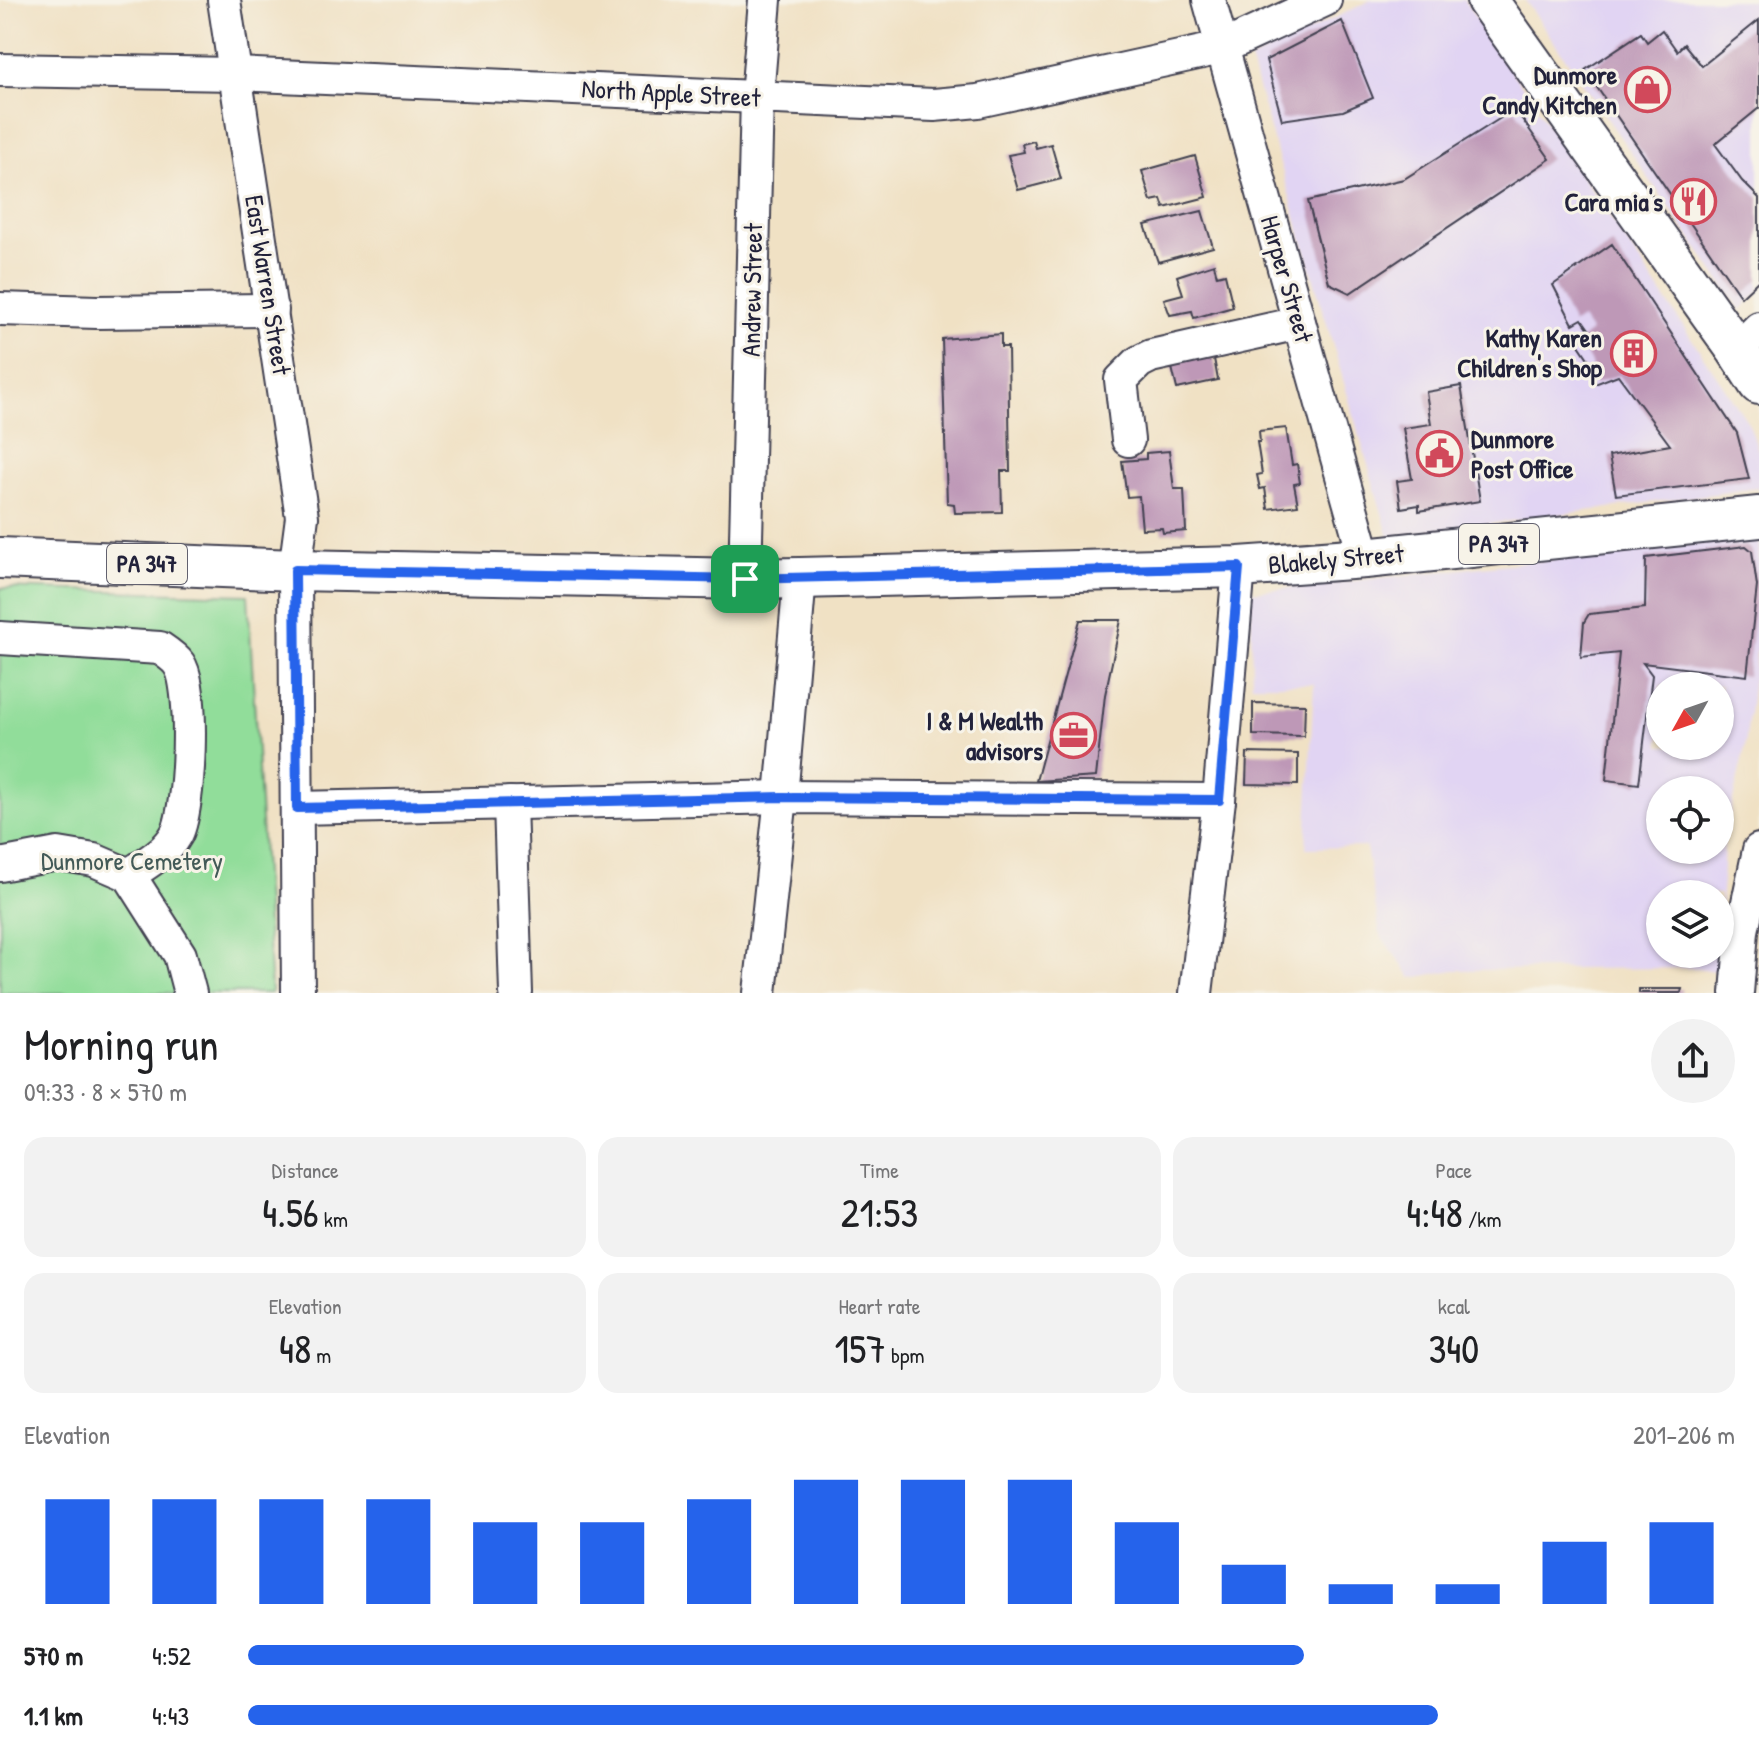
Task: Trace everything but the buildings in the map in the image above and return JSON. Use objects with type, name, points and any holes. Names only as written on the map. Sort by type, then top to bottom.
[{"type":"main road","points":[[1487,0],[1748,339],[1759,384]]},
{"type":"main road","name":"Blakely Street","points":[[0,558],[295,570],[800,578],[1239,567],[1365,558],[1759,517]]},
{"type":"street","name":"East Warren Street","points":[[224,0],[302,517],[295,570],[298,993]]},
{"type":"street","name":"Andrew Street","points":[[745,579],[757,97],[765,0]]},
{"type":"street","name":"Harper Street","points":[[1209,0],[1365,558]]},
{"type":"street","name":"North Apple Street","points":[[0,70],[236,74],[934,105],[978,101],[1221,48],[1325,0]]},
{"type":"street","points":[[0,309],[97,312],[272,310]]},
{"type":"street","points":[[1128,440],[1121,380],[1139,362],[1151,356],[1299,323]]},
{"type":"street","points":[[1196,993],[1219,800],[1239,567]]},
{"type":"street","points":[[760,993],[800,578]]},
{"type":"street","points":[[0,638],[160,648],[180,664],[189,707],[187,800],[177,835],[164,850],[129,875]]},
{"type":"street","points":[[297,808],[781,797],[1219,800]]},
{"type":"street","points":[[510,803],[516,993]]},
{"type":"street","points":[[1737,993],[1750,931],[1759,850]]},
{"type":"street","points":[[0,865],[58,854],[94,860],[129,875],[180,955],[190,993]]},
{"type":"shaded area","points":[[1371,0],[1464,0],[1749,424],[1759,452],[1759,488],[1389,537],[1250,60]]},
{"type":"shaded area","points":[[1525,0],[1759,0],[1759,292],[1741,311]]},
{"type":"shaded area","points":[[1759,537],[1759,631],[1745,747],[1734,796],[1734,776],[1646,776],[1646,864],[1723,864],[1722,880],[1646,880],[1646,968],[1697,968],[1454,970],[1412,978],[1380,935],[1366,847],[1306,848],[1314,684],[1252,684],[1251,592]]},
{"type":"shaded area","points":[[1697,968],[1719,968],[1719,972]]},
{"type":"green space","name":"Dunmore Cemetery","points":[[0,588],[248,595],[271,993],[0,993]]},
{"type":"place","name":"Dunmore Candy Kitchen","points":[[1648,90]]},
{"type":"place","name":"Cara mia's","points":[[1694,202]]},
{"type":"place","name":"Kathy Karen Children's Shop","points":[[1633,353]]},
{"type":"place","name":"Dunmore Post Office","points":[[1440,454]]},
{"type":"place","name":"I & M Wealth advisors","points":[[1074,736]]},
{"type":"route","points":[[1239,567],[1219,800],[781,797],[297,808],[295,570],[745,579],[1239,567]]}]
